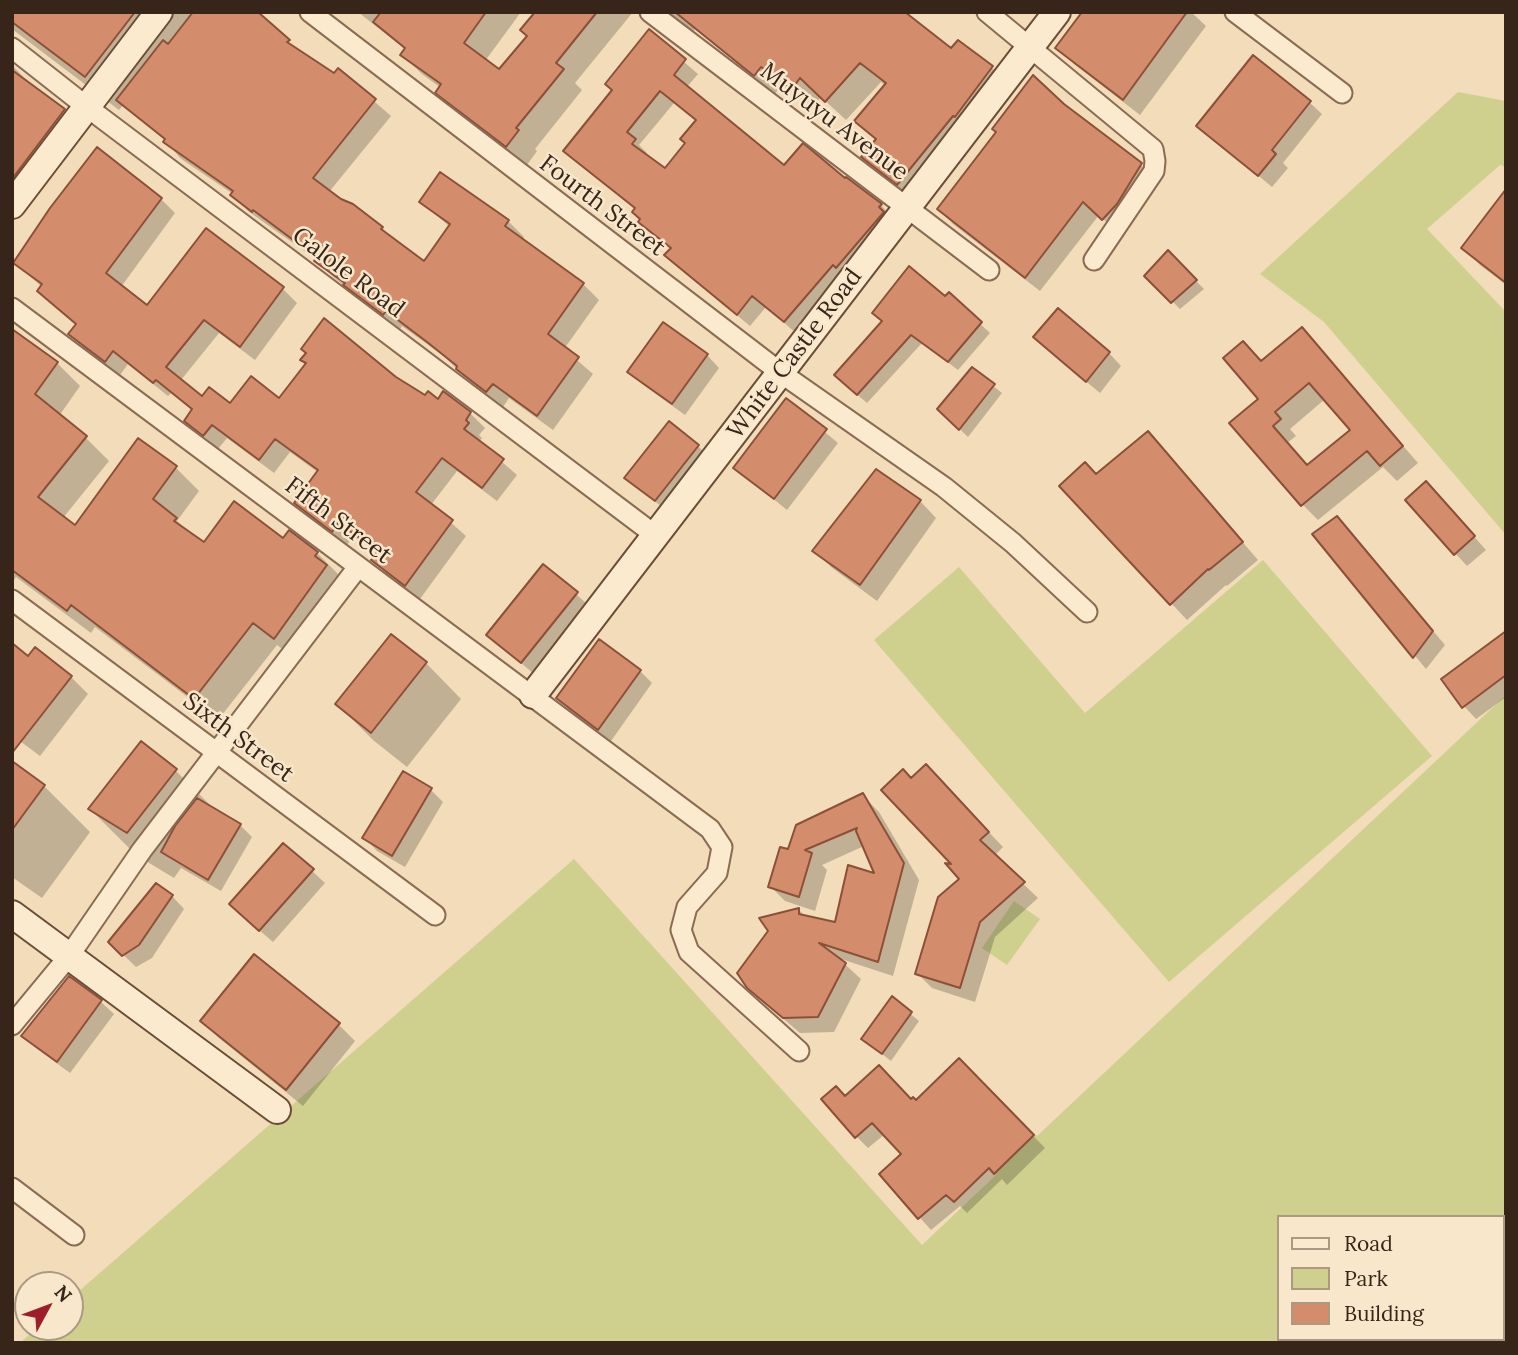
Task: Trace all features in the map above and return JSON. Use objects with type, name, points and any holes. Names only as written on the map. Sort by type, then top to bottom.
[{"type":"street","points":[[12,205],[159,12]]},
{"type":"street","name":"Fourth Street","points":[[310,12],[781,373],[944,487],[1003,535],[1087,612]]},
{"type":"street","name":"Muyuyu Avenue","points":[[650,12],[989,270]]},
{"type":"street","points":[[987,12],[1153,149],[1154,170],[1094,260]]},
{"type":"street","name":"White Castle Road","points":[[533,695],[1057,12]]},
{"type":"street","points":[[1235,12],[1342,93]]},
{"type":"street","name":"Galole Road","points":[[12,48],[86,107],[655,534]]},
{"type":"street","name":"Fifth Street","points":[[12,308],[533,695],[710,830],[722,847],[717,873],[687,907],[681,930],[690,952],[799,1051]]},
{"type":"street","points":[[12,1025],[69,956],[142,850],[358,567]]},
{"type":"street","name":"Sixth Street","points":[[12,600],[435,915]]},
{"type":"street","points":[[12,914],[277,1110]]},
{"type":"street","points":[[12,1188],[74,1235]]},
{"type":"green space","points":[[1458,92],[1506,101],[1506,167],[1500,165],[1427,229],[1506,312],[1506,535],[1324,322],[1260,274]]},
{"type":"green space","points":[[1263,560],[1432,756],[1169,982],[874,640],[959,567],[1085,713]]},
{"type":"green space","points":[[1506,695],[1506,1343],[20,1343],[84,1341],[84,1287],[574,859],[922,1245],[996,1175],[919,1097],[959,1058],[1037,1136]]},
{"type":"green space","points":[[1014,901],[1040,919],[1007,965],[982,948]]},
{"type":"building","points":[[12,12],[135,12],[85,77],[12,22]]},
{"type":"building","points":[[193,12],[258,12],[290,40],[287,42],[334,73],[338,68],[376,99],[313,178],[341,199],[353,204],[424,261],[450,224],[419,202],[440,172],[509,220],[505,226],[584,283],[548,334],[579,357],[537,416],[493,384],[486,392],[386,311],[383,315],[343,285],[345,283],[314,261],[319,255],[304,248],[253,210],[252,212],[230,195],[233,191],[163,142],[165,139],[116,100],[163,40],[168,44]]},
{"type":"building","points":[[381,12],[486,12],[464,43],[499,69],[527,36],[520,30],[535,12],[597,12],[556,63],[564,69],[516,128],[519,130],[506,147],[435,93],[441,84],[400,55],[405,48],[373,22]]},
{"type":"building","points":[[675,12],[905,12],[951,48],[958,40],[993,66],[955,117],[953,116],[897,185],[861,157],[876,139],[854,121],[886,83],[860,63],[825,102],[800,78],[792,89],[761,67],[754,76]]},
{"type":"building","points":[[1082,12],[1187,12],[1123,100],[1055,48]]},
{"type":"building","points":[[649,29],[686,59],[674,75],[784,165],[803,143],[882,204],[879,207],[884,212],[836,268],[833,265],[784,322],[752,296],[737,315],[664,255],[671,248],[638,222],[640,219],[632,212],[635,208],[563,151],[612,90],[605,84]],"holes":[[[660,91],[696,120],[680,139],[685,143],[665,168],[632,144],[636,139],[627,132]]]},
{"type":"building","points":[[1253,55],[1311,101],[1272,150],[1276,154],[1258,176],[1196,126]]},
{"type":"building","points":[[12,70],[65,109],[12,179]]},
{"type":"building","points":[[1033,75],[1064,104],[1142,163],[1117,204],[1102,220],[1083,202],[1025,278],[937,209],[996,132],[992,129]]},
{"type":"building","points":[[97,147],[162,198],[106,273],[147,305],[206,228],[284,287],[240,347],[204,320],[166,367],[202,396],[209,387],[230,403],[251,376],[279,398],[306,363],[300,360],[306,353],[301,349],[324,318],[396,377],[425,395],[428,391],[438,399],[443,391],[471,412],[466,420],[469,423],[464,429],[504,459],[482,488],[442,458],[416,492],[453,520],[405,586],[371,560],[378,551],[338,523],[332,532],[294,503],[318,470],[275,439],[259,460],[212,425],[203,436],[184,421],[192,409],[156,380],[153,383],[113,351],[105,362],[68,334],[76,324],[37,291],[42,284],[13,263],[50,208]]},
{"type":"building","points":[[1506,189],[1506,283],[1461,248]]},
{"type":"building","points":[[1168,250],[1197,280],[1171,303],[1144,276]]},
{"type":"building","points":[[909,266],[945,296],[949,292],[982,322],[948,362],[911,335],[857,395],[834,375],[882,321],[872,313]]},
{"type":"building","points":[[1058,308],[1110,352],[1086,382],[1033,337]]},
{"type":"building","points":[[663,322],[708,354],[672,404],[627,372]]},
{"type":"building","points":[[1302,327],[1403,446],[1380,466],[1367,451],[1301,506],[1229,423],[1258,399],[1223,358],[1243,341],[1261,361]],"holes":[[[1309,383],[1350,430],[1307,465],[1273,426],[1281,419],[1275,412]]]},
{"type":"building","points":[[12,329],[58,362],[35,394],[87,436],[38,497],[75,525],[138,438],[177,466],[153,499],[177,518],[174,521],[204,542],[234,501],[283,538],[289,530],[318,552],[315,556],[327,565],[274,639],[253,623],[194,699],[71,605],[67,611],[12,570]]},
{"type":"building","points":[[972,367],[995,384],[959,430],[937,409]]},
{"type":"building","points":[[786,398],[827,429],[774,499],[733,468]]},
{"type":"building","points":[[669,421],[699,445],[655,501],[624,478]]},
{"type":"building","points":[[1148,431],[1243,542],[1208,569],[1170,605],[1059,486],[1085,462],[1096,474]]},
{"type":"building","points":[[876,469],[921,500],[860,585],[812,551]]},
{"type":"building","points":[[1426,481],[1475,536],[1454,555],[1405,500]]},
{"type":"building","points":[[1337,516],[1433,631],[1413,658],[1312,534]]},
{"type":"building","points":[[543,564],[578,592],[521,663],[486,635]]},
{"type":"building","points":[[1506,631],[1506,675],[1462,708],[1441,679]]},
{"type":"building","points":[[391,634],[427,662],[371,733],[335,704]]},
{"type":"building","points":[[599,639],[641,670],[598,730],[556,698]]},
{"type":"building","points":[[12,643],[28,656],[35,647],[72,676],[12,753]]},
{"type":"building","points":[[141,741],[177,769],[127,833],[88,809]]},
{"type":"building","points":[[12,761],[45,785],[12,830]]},
{"type":"building","points":[[926,764],[989,832],[980,840],[1025,882],[980,922],[960,988],[915,974],[938,897],[959,879],[945,863],[951,864],[881,790],[903,769],[911,778]]},
{"type":"building","points":[[403,771],[432,788],[392,856],[362,838]]},
{"type":"building","points":[[863,793],[904,863],[878,962],[819,943],[846,963],[818,1017],[783,1018],[747,988],[737,973],[768,931],[759,918],[799,908],[799,914],[835,922],[848,865],[874,873],[857,828],[805,850],[812,853],[799,897],[768,887],[780,847],[788,849],[796,825]]},
{"type":"building","points":[[197,798],[241,824],[208,880],[161,852],[175,826]]},
{"type":"building","points":[[283,843],[314,869],[259,931],[229,904]]},
{"type":"building","points":[[156,883],[173,895],[139,945],[122,956],[108,942]]},
{"type":"building","points":[[254,954],[340,1023],[286,1090],[200,1021]]},
{"type":"building","points":[[69,976],[102,1000],[57,1062],[21,1036]]},
{"type":"building","points":[[892,996],[912,1012],[882,1054],[861,1039]]},
{"type":"building","points":[[959,1058],[1034,1135],[994,1174],[989,1168],[954,1202],[946,1195],[918,1219],[879,1174],[901,1154],[872,1123],[855,1138],[821,1099],[836,1086],[845,1096],[879,1065],[911,1099],[913,1097],[916,1100]]}]
